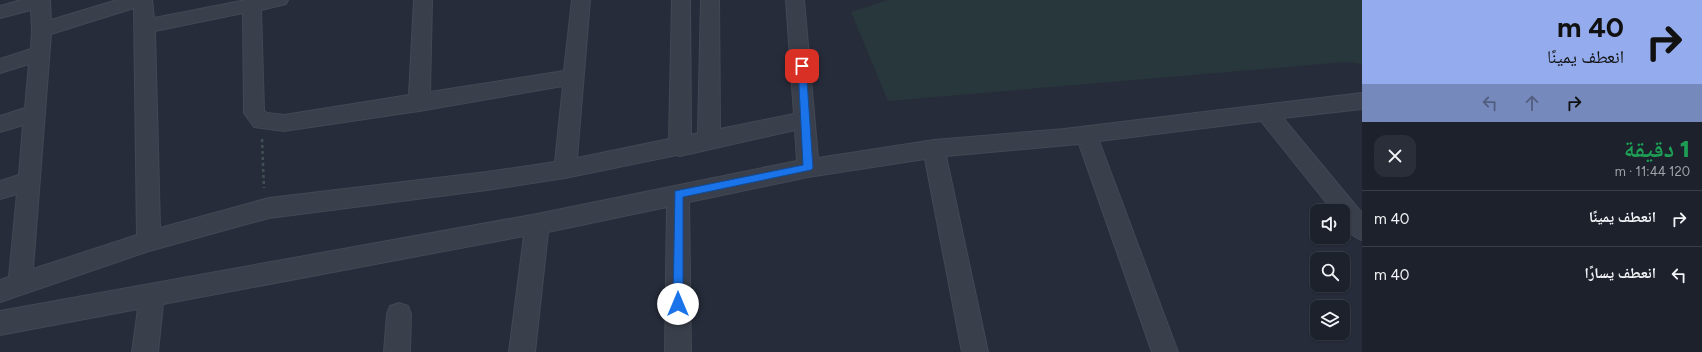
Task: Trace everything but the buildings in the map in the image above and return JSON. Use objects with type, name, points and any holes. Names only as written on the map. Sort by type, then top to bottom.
[{"type":"street","points":[[42,30],[138,0]]},
{"type":"street","points":[[143,0],[145,26],[149,241]]},
{"type":"street","points":[[145,26],[279,0]]},
{"type":"street","points":[[419,102],[423,0]]},
{"type":"street","points":[[565,169],[581,0]]},
{"type":"street","points":[[680,147],[681,0]]},
{"type":"street","points":[[709,140],[710,0]]},
{"type":"street","points":[[795,0],[808,168]]},
{"type":"street","points":[[0,12],[40,1],[42,30],[28,182],[10,288],[149,241],[264,210],[301,203],[487,182],[680,147],[805,120]]},
{"type":"street","points":[[252,5],[254,113],[261,121],[284,123],[574,77]]},
{"type":"street","points":[[0,66],[40,54]]},
{"type":"street","points":[[0,323],[537,224],[808,168],[934,149],[1086,134],[1266,112],[1359,104]]},
{"type":"street","points":[[1266,112],[1362,230]]},
{"type":"street","points":[[0,124],[34,113]]},
{"type":"street","points":[[1086,134],[1165,352]]},
{"type":"street","points":[[934,149],[975,352]]},
{"type":"street","points":[[0,190],[28,182]]},
{"type":"street","points":[[678,194],[678,352]]},
{"type":"street","points":[[522,352],[537,224]]},
{"type":"street","points":[[145,352],[152,295]]},
{"type":"street","points":[[398,352],[399,314]]},
{"type":"path","points":[[261,121],[264,210]]},
{"type":"shaded area","points":[[888,0],[1362,0],[1362,64],[1346,62],[888,101],[851,12]]},
{"type":"route","points":[[678,304],[678,194],[808,168],[802,66]]}]
